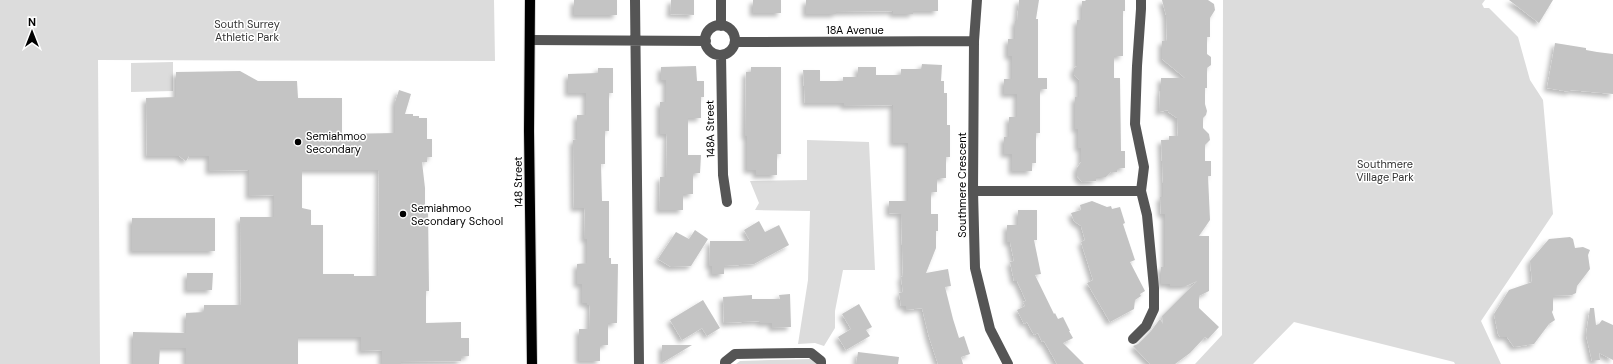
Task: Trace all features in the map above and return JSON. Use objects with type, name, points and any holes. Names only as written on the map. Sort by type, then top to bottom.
[{"type":"main road","name":"148 Street","points":[[530,0],[529,131],[532,364]]},
{"type":"street","points":[[635,0],[639,364]]},
{"type":"street","points":[[721,0],[721,26]]},
{"type":"street","name":"Southmere Crescent","points":[[977,0],[974,41],[975,268],[990,329],[1008,364]]},
{"type":"street","points":[[1133,339],[1146,326],[1154,309],[1154,288],[1148,215],[1140,191],[1144,167],[1135,124],[1137,66],[1142,9],[1140,0]]},
{"type":"street","points":[[721,26],[730,29],[735,38],[735,42],[733,48],[729,52],[721,55],[711,52],[707,48],[706,42],[710,30],[721,26]]},
{"type":"street","points":[[530,40],[706,42]]},
{"type":"street","name":"18A Avenue","points":[[735,42],[974,41]]},
{"type":"street","name":"148A Street","points":[[721,55],[722,175],[727,202]]},
{"type":"street","points":[[974,191],[1140,191]]},
{"type":"street","points":[[725,364],[735,354],[797,352],[811,353],[821,361],[821,364]]},
{"type":"green space","name":"South Surrey Athletic Park","points":[[0,0],[494,0],[495,61],[98,60],[100,364],[0,364]]},
{"type":"green space","name":"Southmere Village Park","points":[[1223,0],[1485,0],[1482,4],[1484,8],[1489,8],[1518,37],[1530,80],[1543,100],[1553,214],[1481,321],[1501,364],[1455,364],[1454,362],[1294,322],[1253,364],[1195,364],[1222,335]]},
{"type":"green space","points":[[173,62],[173,91],[131,92],[131,63]]},
{"type":"green space","points":[[807,140],[869,142],[875,270],[843,270],[835,311],[835,328],[824,346],[815,343],[798,344],[808,280],[810,211],[755,210],[759,203],[750,181],[807,180]]},
{"type":"green space","points":[[810,359],[817,364],[736,364],[740,361]]},
{"type":"building","points":[[574,0],[617,0],[617,15],[574,15]]},
{"type":"building","points":[[671,0],[694,0],[694,15],[670,14]]},
{"type":"building","points":[[753,0],[781,0],[781,13],[753,13]]},
{"type":"building","points":[[806,0],[938,0],[938,11],[913,11],[913,14],[893,14],[893,11],[806,14]]},
{"type":"building","points":[[1019,0],[1039,0],[1036,19],[1038,19],[1038,78],[1047,78],[1047,89],[1040,89],[1040,133],[1036,133],[1036,163],[1032,163],[1032,171],[1012,171],[1012,154],[1004,154],[1004,137],[1009,137],[1009,117],[1017,117],[1017,94],[1004,94],[1004,79],[1012,79],[1012,56],[1008,56],[1008,39],[1015,39],[1015,21],[1017,21]]},
{"type":"building","points":[[1125,0],[1125,11],[1123,11],[1123,56],[1114,56],[1114,78],[1120,78],[1121,151],[1125,151],[1125,168],[1117,168],[1117,172],[1111,172],[1106,177],[1096,177],[1096,181],[1082,182],[1077,176],[1077,168],[1081,162],[1081,148],[1078,148],[1078,129],[1075,129],[1075,97],[1079,97],[1079,80],[1074,75],[1074,68],[1077,66],[1077,20],[1082,20],[1082,1]]},
{"type":"building","points":[[1162,0],[1208,0],[1214,4],[1215,10],[1210,18],[1210,37],[1207,37],[1207,54],[1211,57],[1211,65],[1207,68],[1205,104],[1207,111],[1203,118],[1203,128],[1209,134],[1210,140],[1205,145],[1205,161],[1211,161],[1211,176],[1208,176],[1210,220],[1199,236],[1209,236],[1209,291],[1199,296],[1199,308],[1219,327],[1208,339],[1205,337],[1190,353],[1175,364],[1150,364],[1133,346],[1138,344],[1151,331],[1160,319],[1163,324],[1162,316],[1197,281],[1186,286],[1170,286],[1170,284],[1161,284],[1161,267],[1165,267],[1165,214],[1161,214],[1160,197],[1163,197],[1161,140],[1169,140],[1169,136],[1178,136],[1177,118],[1168,112],[1168,110],[1159,112],[1161,78],[1185,78],[1162,59],[1162,41],[1167,41],[1166,15]]},
{"type":"building","points":[[1509,0],[1553,0],[1539,23]]},
{"type":"building","points":[[1555,43],[1613,54],[1613,94],[1570,90],[1570,92],[1547,88]]},
{"type":"building","points":[[922,64],[942,65],[941,81],[944,81],[944,93],[947,93],[947,125],[950,125],[950,157],[946,157],[946,178],[937,178],[937,192],[931,192],[931,214],[938,214],[938,231],[936,231],[936,248],[926,273],[948,269],[951,286],[945,287],[953,319],[959,338],[964,336],[970,354],[961,357],[963,364],[938,364],[929,337],[922,308],[906,310],[906,306],[901,306],[899,293],[903,292],[901,277],[903,276],[901,214],[889,213],[889,201],[908,201],[908,143],[893,143],[893,105],[844,106],[844,103],[805,103],[803,70],[820,70],[820,81],[843,81],[843,77],[858,77],[858,67],[876,67],[876,75],[901,75],[901,69],[921,69]]},
{"type":"building","points":[[696,66],[697,81],[704,81],[704,97],[701,97],[701,118],[688,118],[688,155],[701,155],[700,173],[693,173],[693,194],[683,194],[683,210],[659,210],[660,177],[666,177],[667,134],[660,134],[660,102],[666,102],[666,80],[661,80],[661,67]]},
{"type":"building","points":[[751,67],[781,67],[781,154],[777,154],[777,175],[756,175],[756,170],[747,170],[747,136],[745,136],[746,72],[751,72]]},
{"type":"building","points":[[598,68],[613,68],[613,93],[609,93],[609,131],[605,131],[605,164],[601,164],[602,201],[609,201],[609,258],[611,258],[611,264],[618,264],[617,323],[608,323],[608,345],[600,345],[600,361],[579,361],[579,329],[589,329],[590,305],[587,305],[587,303],[582,303],[582,284],[577,284],[577,264],[587,263],[587,239],[584,239],[585,208],[574,208],[573,140],[577,139],[577,115],[586,115],[586,93],[568,93],[568,74],[598,73]]},
{"type":"building","name":"Semiahmoo Secondary School","points":[[240,71],[258,81],[297,81],[298,98],[342,98],[342,134],[395,133],[395,102],[399,90],[411,94],[405,114],[413,114],[413,116],[419,116],[419,118],[427,118],[427,139],[432,139],[432,157],[427,157],[427,162],[422,162],[425,188],[425,208],[428,208],[429,291],[426,291],[426,323],[461,322],[461,338],[469,338],[469,356],[461,357],[461,361],[401,362],[401,364],[382,364],[382,350],[361,351],[361,337],[298,337],[298,364],[186,364],[186,348],[160,348],[159,364],[133,364],[133,332],[186,333],[186,313],[204,312],[204,305],[241,305],[240,217],[274,217],[274,195],[249,196],[249,170],[209,171],[209,156],[189,156],[186,161],[179,156],[147,156],[146,98],[176,97],[176,72]],"holes":[[[302,170],[379,170],[378,276],[323,274],[323,225],[311,225],[311,210],[302,208]]]},
{"type":"building","points":[[1092,201],[1107,207],[1111,206],[1112,209],[1120,207],[1125,223],[1123,224],[1135,260],[1130,262],[1145,291],[1135,300],[1134,309],[1110,322],[1087,283],[1093,280],[1081,242],[1085,240],[1081,226],[1074,221],[1071,213],[1081,210],[1080,205]]},
{"type":"building","points":[[1018,210],[1037,210],[1037,240],[1034,240],[1041,274],[1035,275],[1054,314],[1055,313],[1058,319],[1063,317],[1073,338],[1063,343],[1084,364],[1057,364],[1044,341],[1042,342],[1038,333],[1034,335],[1027,322],[1024,324],[1017,310],[1025,306],[1023,302],[1026,301],[1017,281],[1014,281],[1010,262],[1014,261],[1010,242],[1007,242],[1007,225],[1018,225]]},
{"type":"building","points":[[132,218],[215,218],[215,251],[132,251]]},
{"type":"building","points":[[759,221],[765,232],[779,225],[789,245],[754,264],[724,266],[724,274],[712,274],[712,266],[709,266],[710,241],[750,241],[744,230]]},
{"type":"building","points":[[695,230],[708,239],[691,266],[671,267],[658,259],[676,232],[689,239]]},
{"type":"building","points":[[1570,237],[1573,239],[1575,248],[1583,247],[1590,250],[1588,255],[1590,269],[1577,286],[1576,293],[1572,295],[1553,296],[1552,312],[1555,320],[1549,324],[1534,344],[1514,347],[1507,337],[1500,337],[1498,334],[1494,314],[1509,290],[1532,282],[1530,261],[1549,239]]},
{"type":"building","points":[[187,273],[213,273],[212,290],[187,290]]},
{"type":"building","points":[[790,294],[791,327],[772,328],[772,323],[760,323],[760,321],[724,323],[723,297],[752,295],[752,299],[780,299],[779,295]]},
{"type":"building","points":[[703,300],[720,328],[707,336],[702,328],[682,340],[670,320]]},
{"type":"building","points":[[859,304],[872,327],[866,330],[870,336],[846,350],[838,337],[851,329],[842,314]]},
{"type":"building","points":[[1590,308],[1594,308],[1596,325],[1602,320],[1613,325],[1613,360],[1599,353],[1600,360],[1592,361],[1586,335]]},
{"type":"building","points":[[662,345],[692,345],[662,363]]},
{"type":"building","points":[[858,352],[899,357],[898,364],[856,364]]},
{"type":"place","name":"Semiahmoo Secondary","points":[[298,142]]},
{"type":"place","name":"Semiahmoo Secondary School","points":[[403,214]]}]
